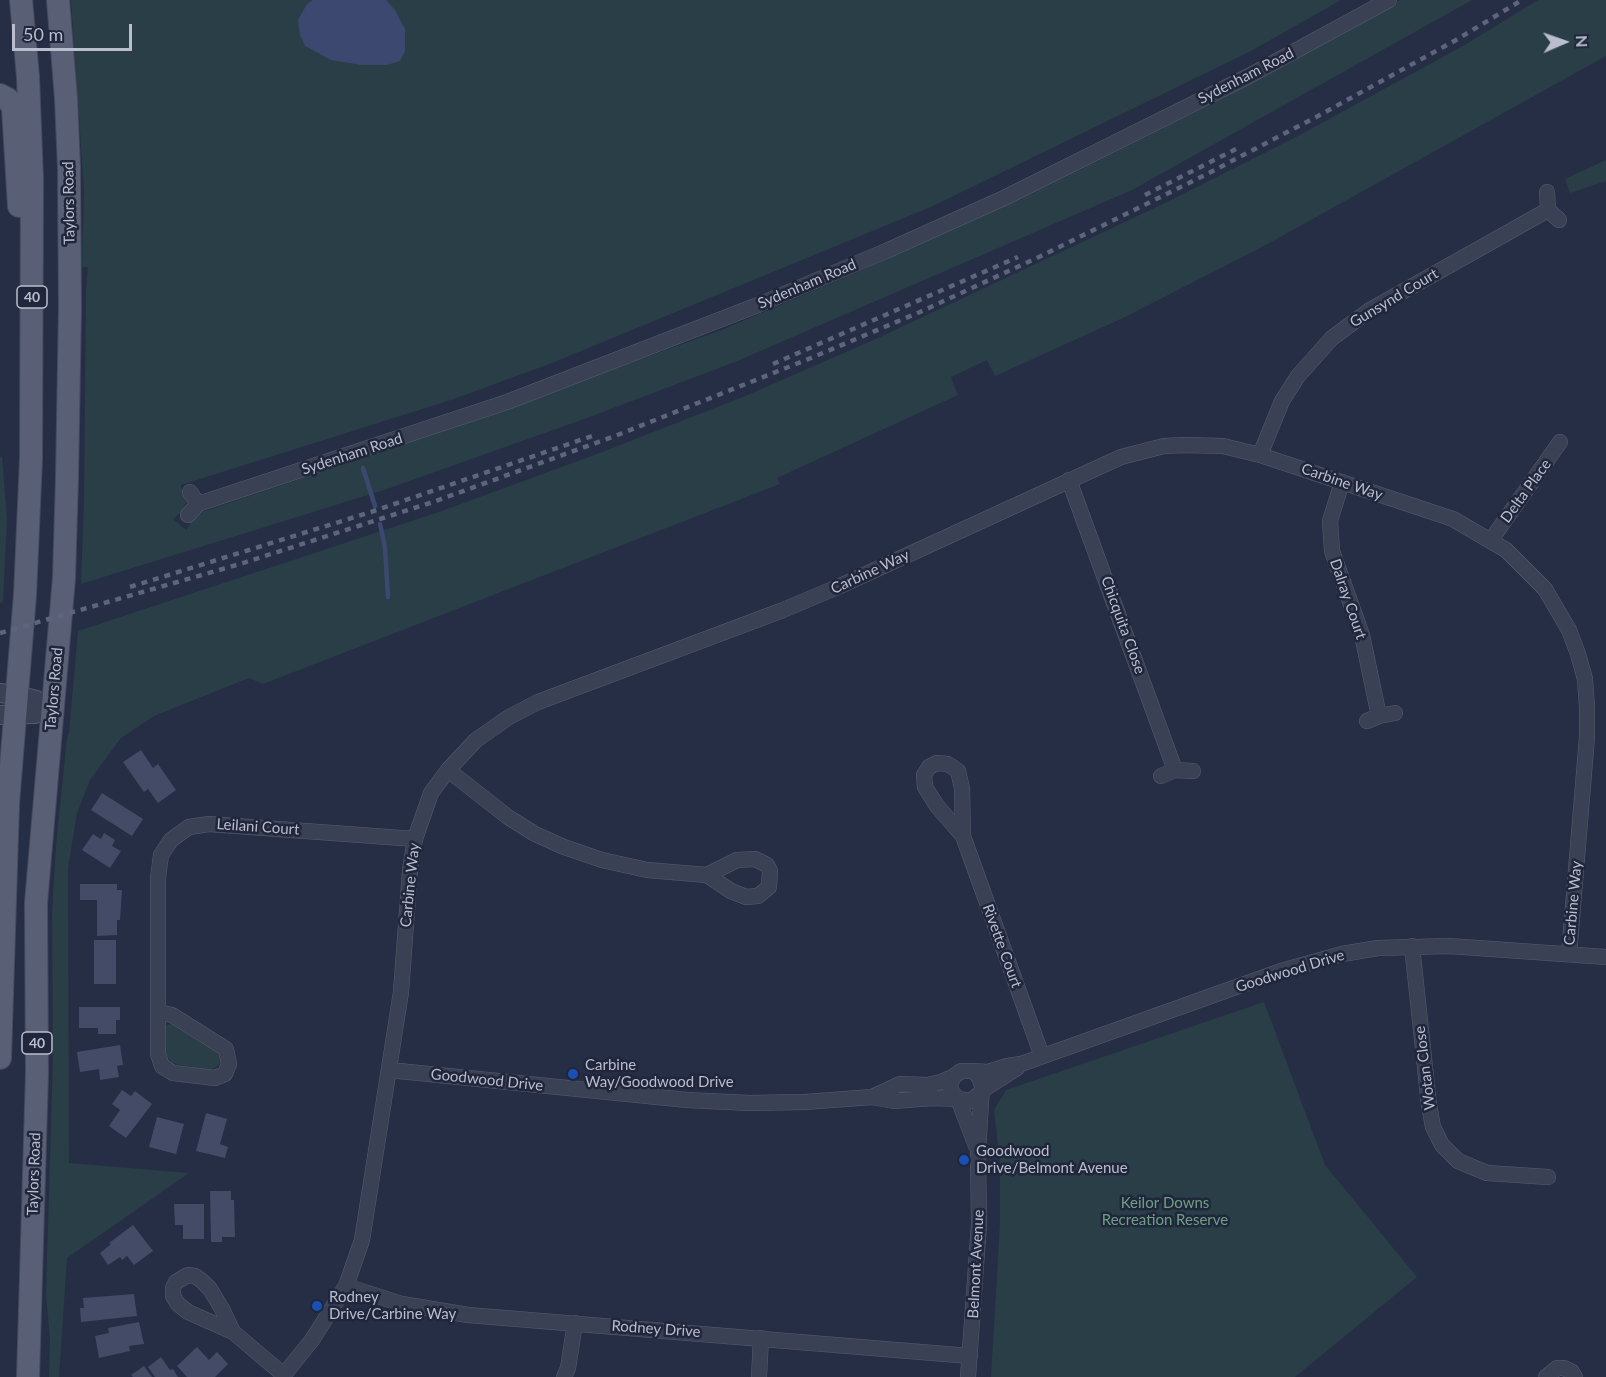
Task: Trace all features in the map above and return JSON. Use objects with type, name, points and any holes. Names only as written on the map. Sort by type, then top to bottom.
[{"type":"main road","name":"40","points":[[0,1058],[6,873],[8,704],[30,505],[33,247],[31,128],[21,0]]},
{"type":"main road","name":"Taylors Road","points":[[28,1377],[37,1073],[36,903],[64,578],[70,307],[68,133],[58,0]]},
{"type":"main road","points":[[0,95],[8,99],[14,108],[19,208],[33,247]]},
{"type":"main road","points":[[0,839],[6,873]]},
{"type":"street","name":"Sydenham Road","points":[[192,504],[507,402],[648,349],[779,296],[1025,188],[1247,77],[1389,0]]},
{"type":"street","name":"Gunsynd Court","points":[[1260,455],[1282,401],[1298,376],[1332,338],[1370,310],[1553,215],[1547,192]]},
{"type":"street","name":"Delta Place","points":[[1491,540],[1560,442]]},
{"type":"street","name":"Carbine Way","points":[[283,1376],[312,1340],[346,1286],[362,1240],[401,992],[410,870],[415,839],[431,793],[448,770],[476,740],[509,717],[538,702],[793,606],[1121,457],[1164,446],[1184,445],[1223,446],[1260,455],[1454,519],[1506,550],[1545,589],[1569,630],[1585,679],[1587,737],[1569,954]]},
{"type":"street","name":"Chicquita Close","points":[[1069,480],[1168,773],[1193,771]]},
{"type":"street","name":"Dalray Court","points":[[1342,482],[1329,522],[1332,551],[1362,635],[1373,718],[1395,713]]},
{"type":"street","points":[[8,704],[34,714],[53,709]]},
{"type":"street","points":[[448,770],[508,817],[535,834],[564,847],[602,860],[647,870],[707,875]]},
{"type":"street","name":"Leilani Court","points":[[158,1012],[172,1015],[226,1049],[229,1064],[225,1074],[215,1078],[178,1075],[166,1070],[158,1054],[158,1012],[158,878],[161,855],[171,840],[189,827],[209,824],[415,839]]},
{"type":"street","name":"Rivette Court","points":[[963,836],[1042,1056]]},
{"type":"street","name":"Goodwood Drive","points":[[973,1071],[988,1072],[1021,1064],[1314,961],[1342,954],[1378,948],[1412,946],[1485,947],[1606,957]]},
{"type":"street","name":"Wotan Close","points":[[1412,946],[1429,1105],[1433,1127],[1442,1145],[1458,1161],[1487,1173],[1548,1177]]},
{"type":"street","name":"Goodwood Drive","points":[[981,1092],[1010,1074],[1021,1064]]},
{"type":"street","name":"Goodwood Drive","points":[[389,1070],[687,1100],[804,1102],[872,1097],[894,1101],[957,1099]]},
{"type":"street","points":[[962,1071],[973,1071],[981,1082],[981,1092],[970,1101],[957,1099],[951,1091],[953,1077],[962,1071]]},
{"type":"street","name":"Goodwood Drive","points":[[872,1097],[900,1084],[927,1085],[953,1077]]},
{"type":"street","name":"Belmont Avenue","points":[[968,1377],[979,1224],[978,1152],[981,1131],[981,1092]]},
{"type":"street","name":"Belmont Avenue","points":[[957,1099],[969,1124],[978,1152]]},
{"type":"street","name":"Rodney Drive","points":[[346,1286],[402,1305],[468,1315],[970,1356]]},
{"type":"street","points":[[564,1377],[568,1368],[575,1323]]},
{"type":"street","points":[[233,1332],[283,1376]]},
{"type":"street","points":[[759,1377],[761,1338]]},
{"type":"street","points":[[1546,1377],[1557,1368],[1564,1368],[1572,1372],[1575,1377]]},
{"type":"green space","points":[[71,0],[1341,0],[1251,51],[933,206],[552,363],[454,399],[181,485],[186,502],[182,511],[173,519],[186,530],[202,512],[428,436],[724,329],[860,271],[1191,114],[1400,0],[1472,0],[1132,190],[735,362],[587,418],[384,490],[81,584],[88,267],[82,267],[84,191]]},
{"type":"green space","points":[[1538,0],[1606,0],[1606,56],[1264,246],[1123,318],[995,376],[987,360],[951,377],[958,395],[777,478],[780,484],[263,684],[249,678],[154,716],[121,738],[90,780],[77,813],[68,868],[69,1163],[189,1173],[67,1258],[59,1377],[49,1377],[50,1339],[46,1294],[53,1057],[52,913],[56,845],[78,631],[439,512],[743,397],[878,338],[1161,205],[1296,137],[1463,46]]},
{"type":"green space","points":[[1606,160],[1606,181],[1570,193],[1565,179]]},
{"type":"green space","points":[[2,456],[7,520],[3,602],[0,603],[0,457]]},
{"type":"green space","name":"Keilor Downs Recreation Reserve","points":[[1264,1002],[1325,1165],[1417,1277],[1295,1377],[991,1377],[1000,1224],[1000,1163],[994,1110],[1006,1090]]},
{"type":"green space","points":[[171,1024],[217,1053],[221,1061],[218,1066],[210,1070],[171,1062],[165,1052],[165,1028]]},
{"type":"water","points":[[313,0],[386,0],[395,10],[405,29],[405,51],[400,61],[387,65],[361,65],[331,60],[305,46],[300,35],[298,20],[307,4]]},
{"type":"building","points":[[141,750],[153,768],[158,764],[176,790],[158,803],[148,789],[144,792],[123,762]]},
{"type":"building","points":[[102,793],[143,819],[132,836],[91,810]]},
{"type":"building","points":[[104,833],[115,840],[112,846],[121,851],[110,868],[82,850],[93,834],[101,839]]},
{"type":"building","points":[[80,884],[117,884],[117,890],[122,890],[117,935],[97,936],[97,900],[80,900]]},
{"type":"building","points":[[94,940],[116,940],[116,984],[94,984]]},
{"type":"building","points":[[79,1007],[120,1007],[120,1020],[116,1020],[116,1034],[98,1034],[98,1028],[79,1028]]},
{"type":"building","points":[[120,1045],[123,1065],[117,1066],[119,1077],[100,1080],[99,1069],[80,1072],[77,1052]]},
{"type":"building","points":[[122,1090],[131,1096],[135,1091],[152,1104],[126,1138],[109,1126],[120,1110],[112,1104]]},
{"type":"building","points":[[206,1113],[227,1119],[220,1144],[228,1147],[225,1158],[196,1151]]},
{"type":"building","points":[[157,1117],[184,1124],[176,1154],[149,1147]]},
{"type":"building","points":[[210,1191],[231,1191],[231,1200],[234,1200],[235,1237],[222,1237],[222,1242],[211,1242]]},
{"type":"building","points":[[174,1204],[204,1204],[204,1239],[183,1239],[183,1225],[175,1225]]},
{"type":"building","points":[[133,1225],[153,1251],[134,1265],[127,1256],[122,1260],[120,1257],[108,1265],[100,1253],[111,1244],[109,1243]]},
{"type":"building","points":[[134,1294],[137,1316],[81,1322],[80,1308],[84,1308],[83,1298]]},
{"type":"building","points":[[139,1322],[144,1344],[129,1346],[130,1351],[99,1358],[95,1336],[109,1333],[108,1328]]},
{"type":"building","points":[[197,1347],[209,1360],[217,1352],[228,1364],[215,1377],[187,1377],[177,1366]]},
{"type":"building","points":[[161,1357],[178,1377],[155,1377],[148,1367]]},
{"type":"building","points":[[144,1366],[152,1377],[133,1377],[131,1375]]},
{"type":"waterway","points":[[363,468],[375,506]]},
{"type":"waterway","points":[[380,524],[385,547],[388,597]]},
{"type":"railway","points":[[0,633],[240,564],[433,502],[615,436],[811,358],[920,312],[1041,256],[1207,174],[1456,40],[1522,0]]},
{"type":"railway","points":[[1145,195],[1236,149]]},
{"type":"railway","points":[[773,364],[1018,257]]},
{"type":"railway","points":[[130,587],[371,512],[595,435]]},
{"type":"place","name":"Carbine Way/Goodwood Drive","points":[[573,1074]]},
{"type":"place","name":"Goodwood Drive/Belmont Avenue","points":[[964,1160]]},
{"type":"place","name":"Rodney Drive/Carbine Way","points":[[317,1306]]}]
